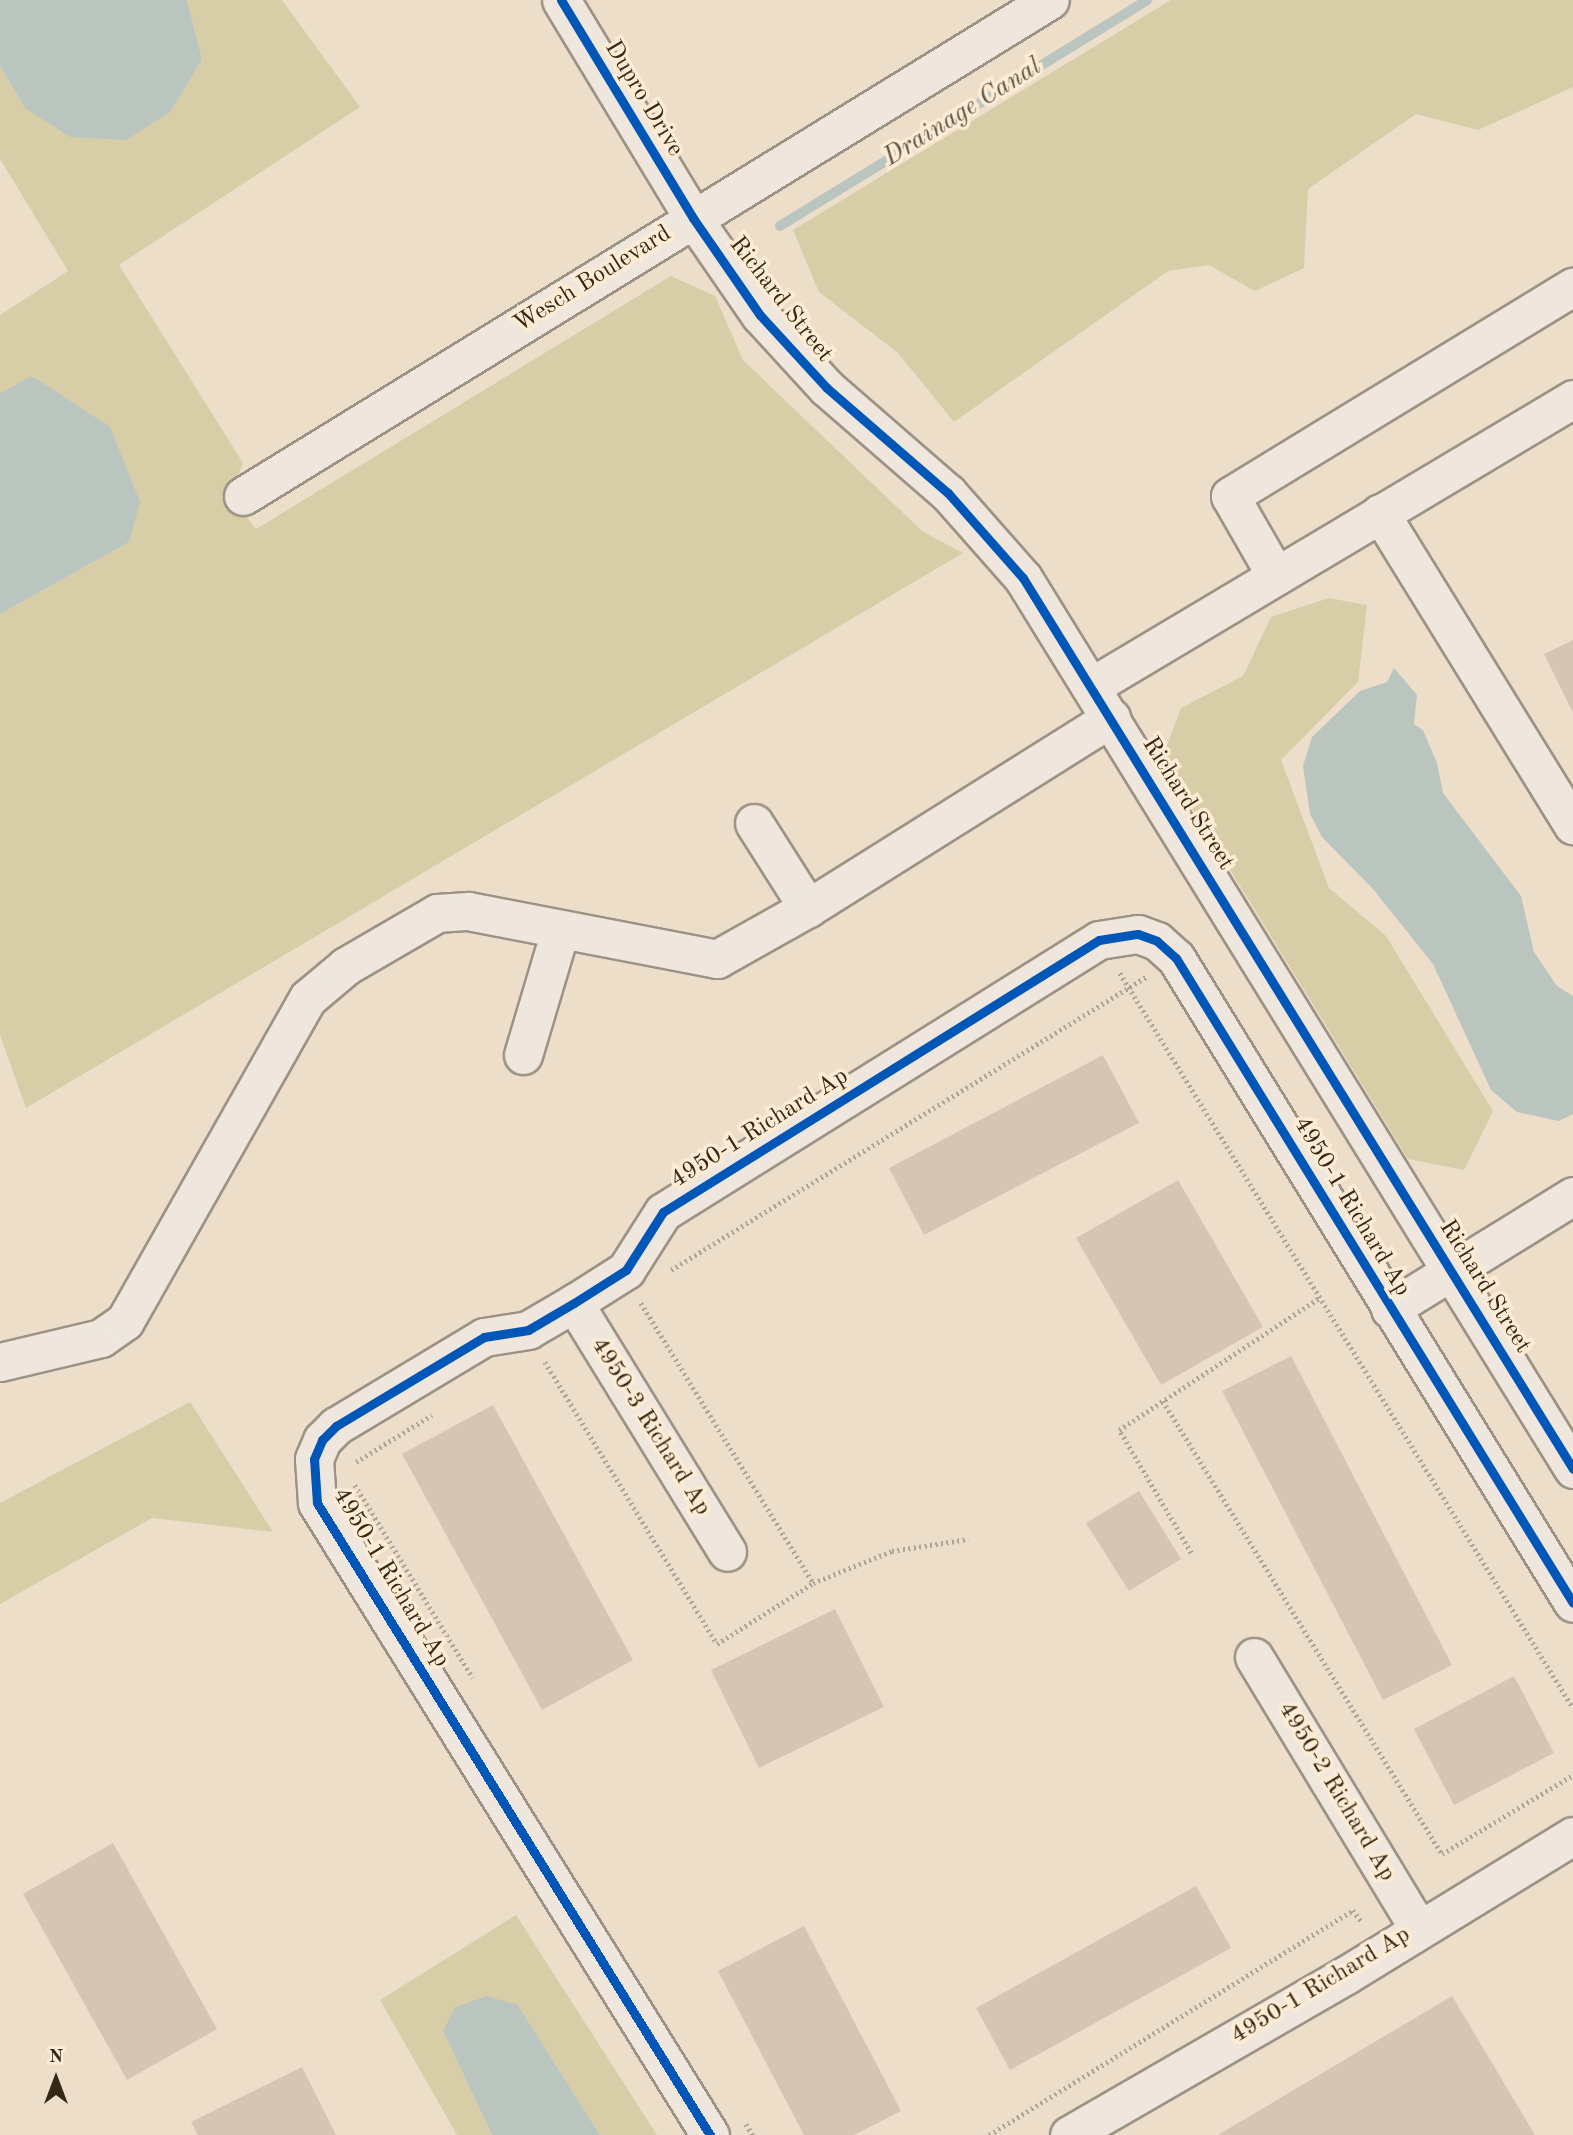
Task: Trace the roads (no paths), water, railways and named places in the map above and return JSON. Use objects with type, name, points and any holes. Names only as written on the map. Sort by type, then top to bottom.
[{"type":"street","name":"Dupro Drive","points":[[561,0],[693,218]]},
{"type":"street","name":"Wesch Boulevard","points":[[243,496],[1050,0]]},
{"type":"street","name":"Richard Street","points":[[693,218],[793,355],[981,526],[1023,578],[1573,1469]]},
{"type":"street","points":[[1276,576],[1230,496],[1573,287]]},
{"type":"street","points":[[1092,686],[1573,399]]},
{"type":"street","points":[[1380,513],[1573,825]]},
{"type":"street","points":[[0,1362],[101,1338],[125,1321],[309,998],[346,966],[437,913],[453,909],[717,959],[808,908],[1111,718]]},
{"type":"street","points":[[754,823],[808,908]]},
{"type":"street","points":[[523,1055],[560,931]]},
{"type":"street","name":"4950-1 Richard Ap","points":[[710,2135],[317,1503],[313,1481],[314,1459],[322,1440],[336,1426],[484,1337],[528,1330],[626,1270],[663,1212],[1099,940],[1138,934],[1157,941],[1176,958],[1573,1603]]},
{"type":"street","points":[[1390,1309],[1573,1196]]},
{"type":"street","name":"4950-3 Richard Ap","points":[[574,1303],[727,1552]]},
{"type":"street","name":"4950-2 Richard Ap","points":[[1254,1657],[1418,1928]]},
{"type":"street","name":"4950-1 Richard Ap","points":[[1069,2135],[1573,1836]]},
{"type":"waterway","name":"Drainage Canal","points":[[780,226],[1147,0]]}]
